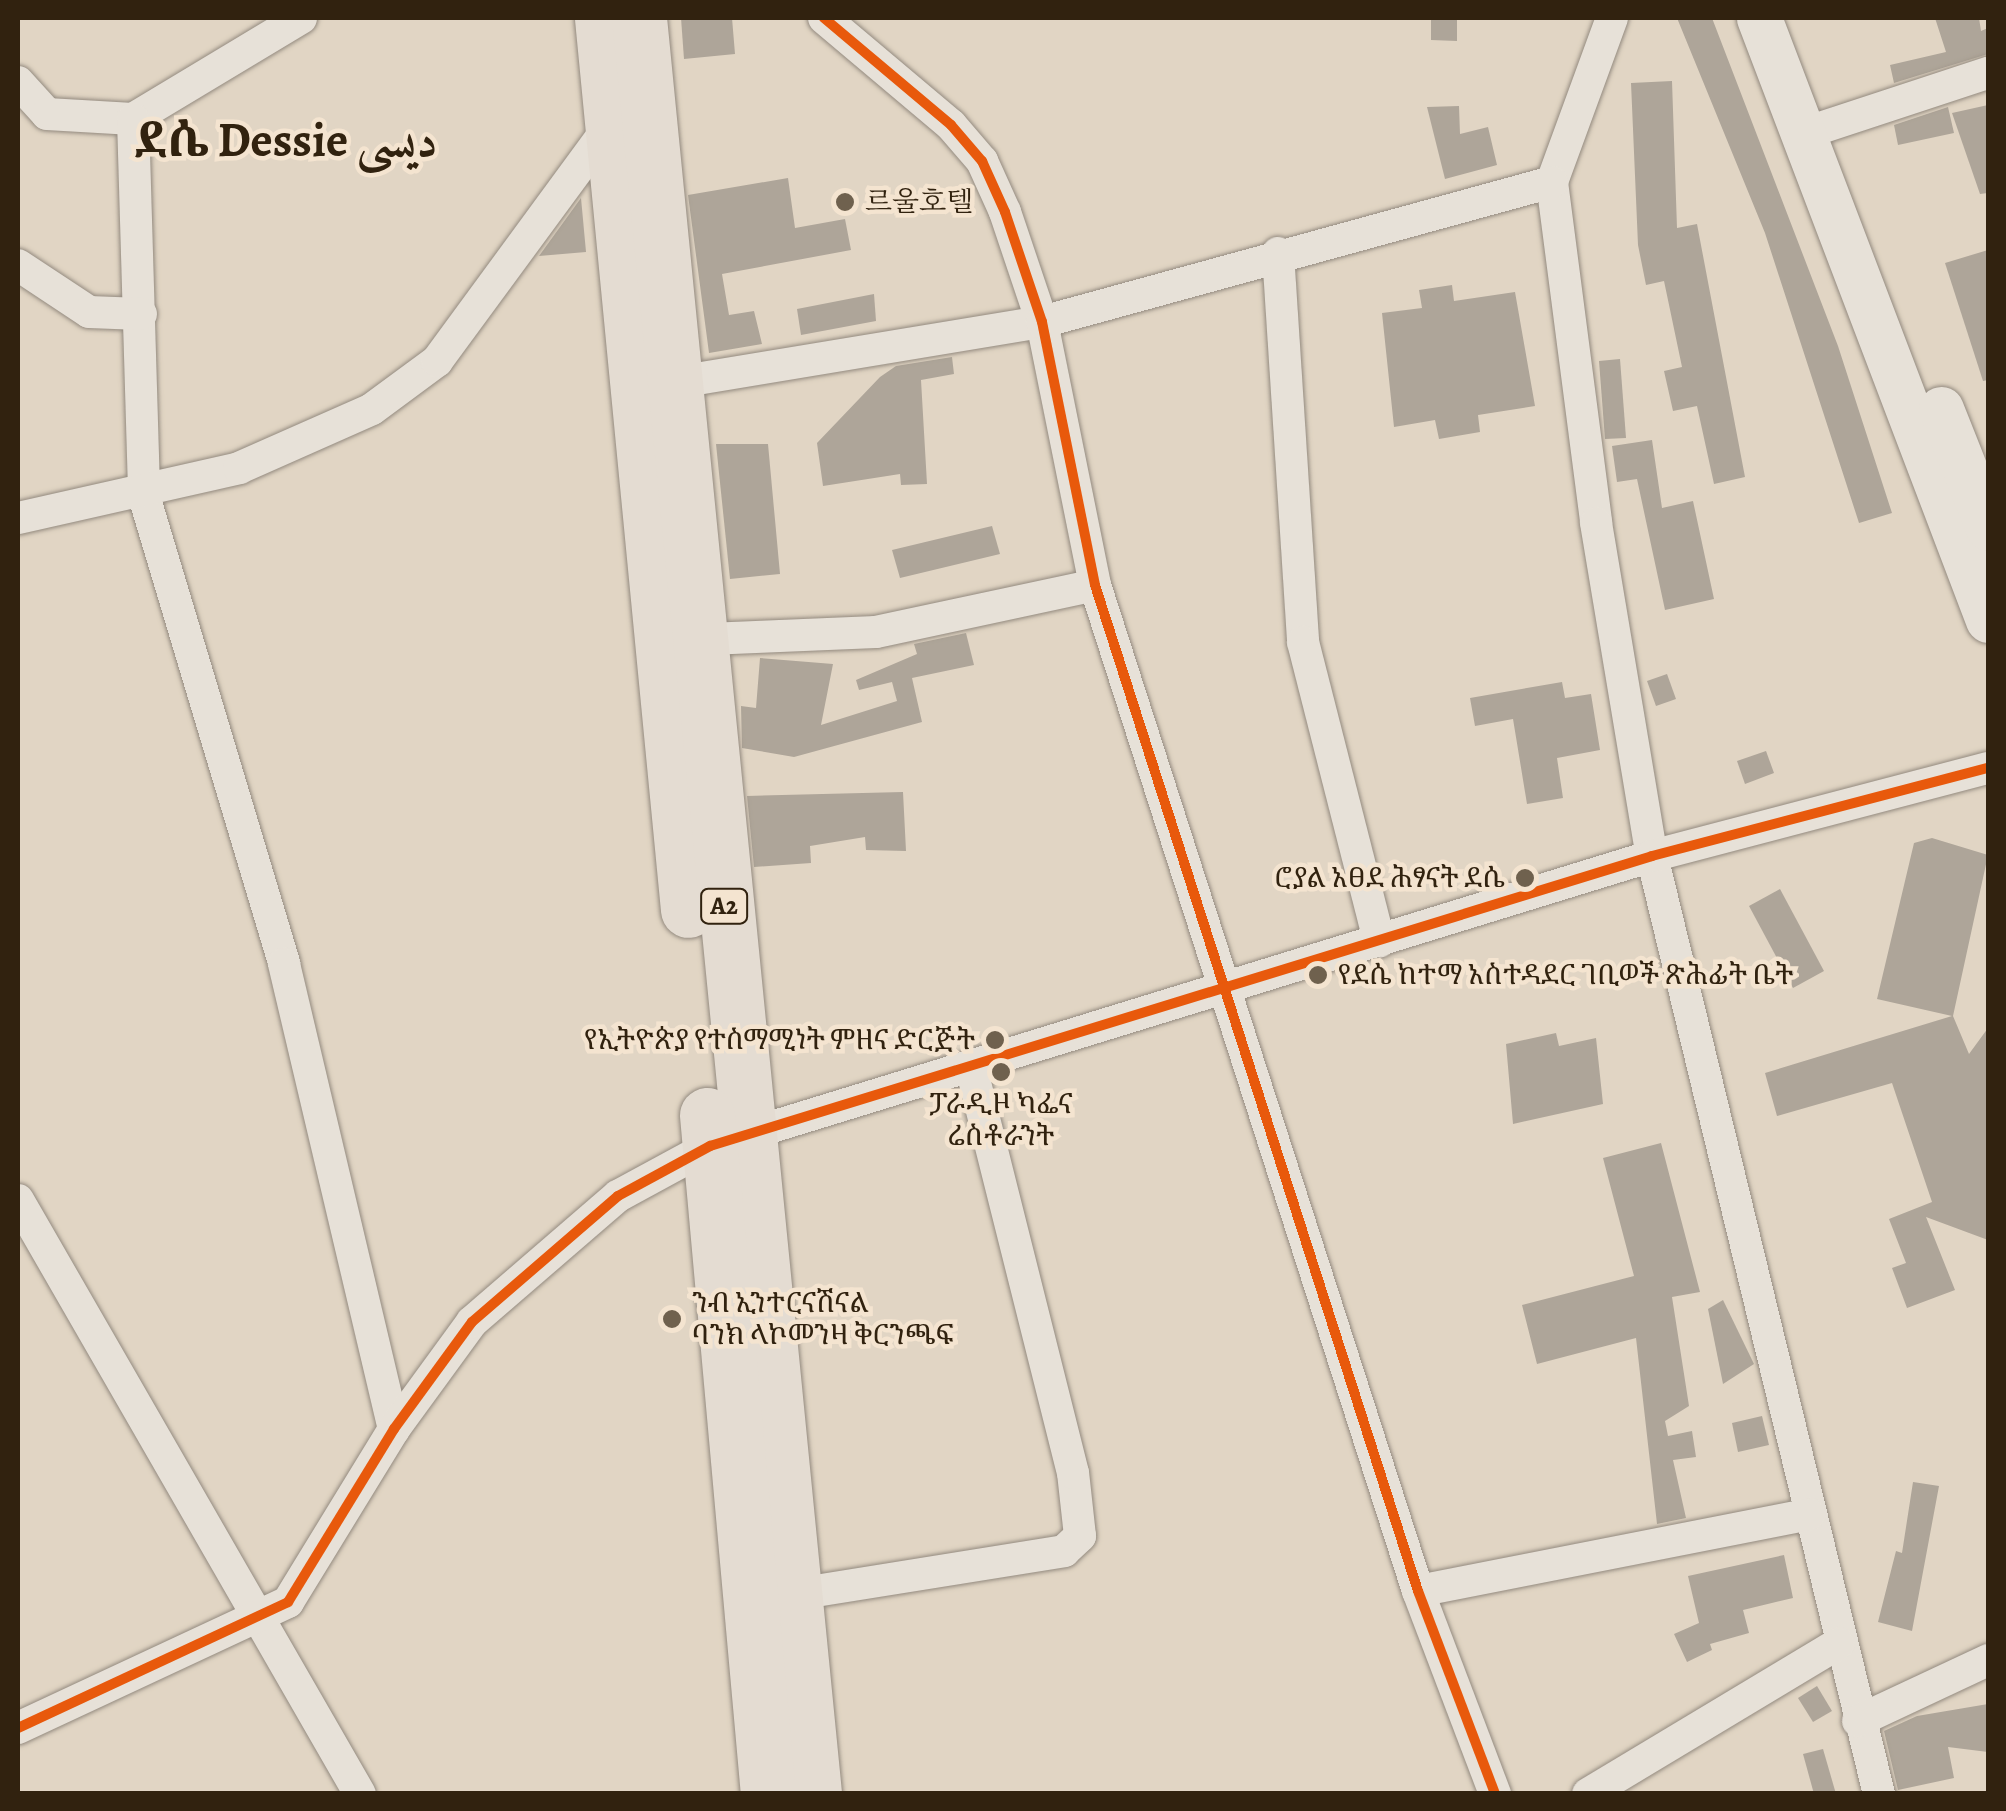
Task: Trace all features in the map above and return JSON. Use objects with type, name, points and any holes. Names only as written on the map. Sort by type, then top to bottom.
[{"type":"highway","name":"A2","points":[[602,18],[631,116],[772,1598],[814,1794]]},
{"type":"highway","name":"A2","points":[[631,116],[639,18]]},
{"type":"highway","name":"A2","points":[[768,1794],[772,1598]]},
{"type":"street","points":[[18,82],[48,114],[133,119],[301,18]]},
{"type":"street","points":[[824,18],[848,46],[951,125],[982,161],[1042,322],[1095,585],[1222,992],[1418,1591],[1495,1794]]},
{"type":"street","points":[[1612,18],[1552,182],[1596,524],[1652,856],[1838,1644],[1879,1794]]},
{"type":"street","points":[[1758,18],[1817,128],[1988,528]]},
{"type":"street","points":[[1786,18],[1817,128],[1988,620]]},
{"type":"street","points":[[1817,128],[1988,72]]},
{"type":"street","points":[[18,518],[144,496],[239,468],[372,408],[437,362],[631,116]]},
{"type":"street","points":[[133,119],[144,496],[284,964],[394,1429]]},
{"type":"street","points":[[659,385],[1042,322],[1278,254],[1552,182]]},
{"type":"street","points":[[1278,254],[1303,642],[1379,941]]},
{"type":"street","points":[[18,265],[89,312],[141,314]]},
{"type":"street","points":[[682,640],[876,632],[1095,585]]},
{"type":"street","points":[[18,1728],[262,1616],[307,1582],[394,1429],[472,1322],[559,1241],[618,1196],[728,1140],[972,1070],[1652,856],[1988,768]]},
{"type":"street","points":[[772,1598],[1064,1551],[1080,1536],[1074,1474],[972,1070]]},
{"type":"street","points":[[18,1200],[262,1616],[360,1794]]},
{"type":"street","points":[[1418,1591],[1810,1514]]},
{"type":"street","points":[[1588,1794],[1838,1644]]},
{"type":"street","points":[[1858,1721],[1988,1660]]},
{"type":"building","points":[[681,18],[732,18],[735,54],[684,59]]},
{"type":"building","points":[[1431,18],[1457,18],[1457,41],[1431,40]]},
{"type":"building","points":[[1677,18],[1712,18],[1838,346],[1892,513],[1859,523],[1765,233]]},
{"type":"building","points":[[1935,18],[1979,18],[1981,31],[1988,28],[1988,54],[1894,83],[1890,65],[1946,52]]},
{"type":"building","points":[[1672,81],[1677,228],[1697,224],[1745,477],[1714,484],[1697,406],[1673,411],[1664,371],[1682,367],[1664,281],[1646,285],[1638,245],[1631,83]]},
{"type":"building","points":[[1988,105],[1988,193],[1980,194],[1952,113]]},
{"type":"building","points":[[1459,106],[1460,134],[1488,127],[1497,165],[1445,179],[1427,107]]},
{"type":"building","points":[[1948,107],[1954,133],[1898,145],[1894,125]]},
{"type":"building","points":[[788,178],[795,228],[845,219],[851,250],[722,274],[729,315],[754,311],[762,344],[709,353],[688,195]]},
{"type":"building","points":[[581,198],[586,252],[539,256]]},
{"type":"building","points":[[1988,250],[1988,380],[1983,381],[1945,263]]},
{"type":"building","points":[[1452,285],[1454,301],[1515,292],[1535,406],[1478,415],[1480,432],[1439,439],[1435,420],[1394,427],[1382,313],[1422,308],[1419,290]]},
{"type":"building","points":[[874,294],[876,321],[801,335],[797,309]]},
{"type":"building","points":[[952,357],[954,374],[921,380],[927,484],[901,485],[900,474],[823,486],[817,443],[880,377],[896,366]]},
{"type":"building","points":[[1620,359],[1626,438],[1605,439],[1599,361]]},
{"type":"building","points":[[1652,440],[1662,508],[1693,501],[1714,599],[1665,610],[1637,479],[1617,482],[1612,446]]},
{"type":"building","points":[[716,444],[768,444],[780,574],[730,579]]},
{"type":"building","points":[[992,526],[1000,554],[900,578],[892,550]]},
{"type":"building","points":[[966,633],[974,665],[912,678],[922,722],[794,757],[742,748],[741,706],[756,708],[760,658],[833,664],[821,725],[897,701],[892,682],[859,690],[856,680],[917,654],[914,644]]},
{"type":"building","points":[[1667,674],[1676,699],[1656,706],[1647,681]]},
{"type":"building","points":[[1562,682],[1565,698],[1591,694],[1600,750],[1557,758],[1563,798],[1527,804],[1513,719],[1475,726],[1470,698]]},
{"type":"building","points":[[1766,751],[1774,773],[1745,784],[1737,761]]},
{"type":"building","points":[[903,792],[906,851],[866,850],[865,837],[810,846],[811,863],[754,867],[747,796]]},
{"type":"building","points":[[1932,838],[1988,855],[1953,1016],[1969,1054],[1988,1028],[1988,1240],[1926,1217],[1955,1290],[1907,1308],[1892,1268],[1906,1263],[1889,1219],[1932,1202],[1892,1083],[1777,1116],[1765,1073],[1952,1016],[1877,999],[1914,843]]},
{"type":"building","points":[[1780,889],[1824,971],[1793,988],[1749,906]]},
{"type":"building","points":[[1556,1033],[1559,1046],[1596,1038],[1603,1104],[1513,1124],[1506,1044]]},
{"type":"building","points":[[1661,1143],[1700,1292],[1672,1297],[1689,1406],[1665,1421],[1668,1436],[1692,1431],[1696,1457],[1673,1460],[1686,1518],[1657,1524],[1636,1338],[1537,1364],[1522,1305],[1634,1276],[1603,1158]]},
{"type":"building","points":[[1723,1300],[1754,1364],[1723,1384],[1708,1309]]},
{"type":"building","points":[[1762,1416],[1769,1445],[1738,1452],[1732,1423]]},
{"type":"building","points":[[1913,1482],[1939,1486],[1912,1631],[1878,1622],[1896,1551],[1902,1553]]},
{"type":"building","points":[[1784,1555],[1793,1598],[1743,1610],[1749,1633],[1710,1644],[1712,1650],[1687,1662],[1674,1634],[1699,1623],[1688,1576]]},
{"type":"building","points":[[1817,1686],[1832,1711],[1813,1722],[1798,1698]]},
{"type":"building","points":[[1988,1704],[1988,1752],[1948,1747],[1954,1778],[1898,1790],[1884,1731],[1917,1716]]},
{"type":"building","points":[[1823,1749],[1836,1794],[1814,1794],[1803,1754]]},
{"type":"cycle path","points":[[824,18],[951,125],[982,161],[1005,212],[1042,322],[1095,585],[1418,1591],[1495,1794]]},
{"type":"cycle path","points":[[18,1728],[288,1602],[394,1429],[472,1322],[618,1196],[710,1146],[1652,856],[1988,768]]},
{"type":"place","name":"르울호텔","points":[[845,202]]},
{"type":"place","name":"ሮያል አፀደ ሕፃናት ደሴ","points":[[1525,878]]},
{"type":"place","name":"የደሴ ከተማ አስተዳደር ገቢወች ጽሕፊት ቤት","points":[[1318,975]]},
{"type":"place","name":"የኢትዮጵያ የተስማሚነት ምዘና ድርጅት","points":[[995,1040]]},
{"type":"place","name":"ፓራዲዞ ካፌና ሬስቶራንት","points":[[1001,1072]]},
{"type":"place","name":"ንብ ኢንተርናሽናል ባንክ ላኮመንዛ ቅርንጫፍ","points":[[672,1319]]},
{"type":"district","name":"ደሴ Dessie ديسى","points":[[286,141]]}]
